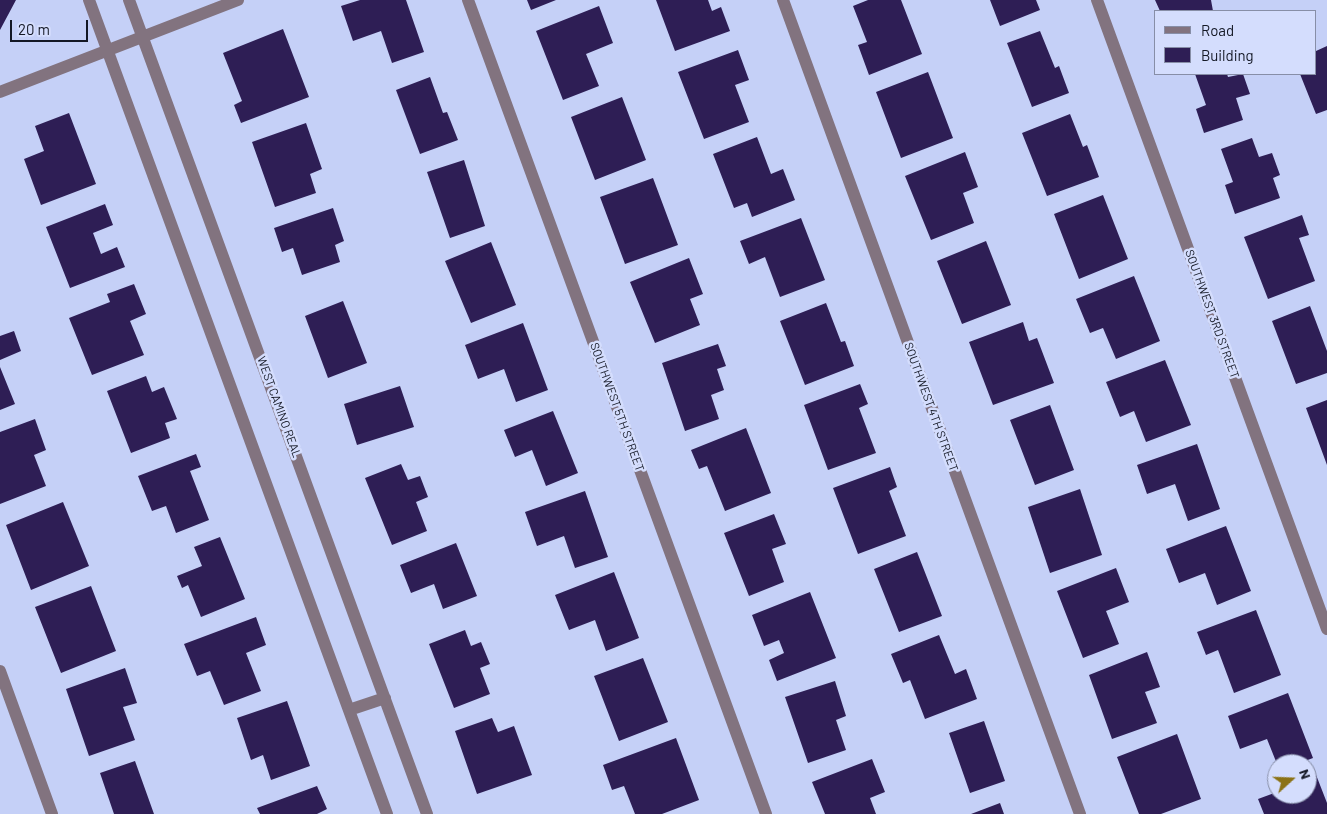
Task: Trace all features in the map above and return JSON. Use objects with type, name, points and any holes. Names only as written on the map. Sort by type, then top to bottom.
[{"type":"street","points":[[89,0],[387,814]]},
{"type":"street","name":"WEST CAMINO REAL","points":[[129,0],[427,814]]},
{"type":"street","points":[[0,92],[238,0]]},
{"type":"street","name":"SOUTHWEST 5TH STREET","points":[[468,0],[766,814]]},
{"type":"street","name":"SOUTHWEST 4TH STREET","points":[[783,0],[1080,814]]},
{"type":"street","name":"SOUTHWEST 3RD STREET","points":[[1097,0],[1327,629]]},
{"type":"street","points":[[0,671],[52,814]]},
{"type":"street","points":[[349,710],[385,698]]},
{"type":"building","points":[[0,0],[16,0],[0,30]]},
{"type":"building","points":[[360,0],[406,0],[424,52],[392,63],[381,31],[353,41],[341,6]]},
{"type":"building","points":[[527,0],[556,0],[531,10]]},
{"type":"building","points":[[656,0],[708,0],[712,11],[721,7],[730,31],[675,51]]},
{"type":"building","points":[[868,0],[901,0],[922,54],[869,75],[858,45],[867,42],[853,6]]},
{"type":"building","points":[[990,0],[1036,0],[1040,10],[1000,26]]},
{"type":"building","points":[[1155,0],[1211,0],[1213,10],[1163,10],[1160,10]]},
{"type":"building","points":[[599,6],[613,43],[586,54],[599,86],[563,100],[536,31]]},
{"type":"building","points":[[283,29],[309,97],[241,123],[234,105],[242,101],[223,53]]},
{"type":"building","points":[[1040,31],[1055,68],[1059,66],[1069,93],[1032,107],[1007,43]]},
{"type":"building","points":[[1327,46],[1327,110],[1316,114],[1300,75],[1317,75],[1317,51]]},
{"type":"building","points":[[738,50],[749,80],[735,85],[749,122],[704,139],[678,72]]},
{"type":"building","points":[[928,72],[953,138],[901,158],[876,92]]},
{"type":"building","points":[[1195,75],[1227,75],[1228,77],[1243,75],[1250,94],[1236,98],[1243,120],[1204,133],[1196,109],[1206,105]]},
{"type":"building","points":[[430,77],[443,113],[447,112],[458,140],[420,154],[396,90]]},
{"type":"building","points":[[622,97],[646,160],[595,180],[571,117]]},
{"type":"building","points":[[69,113],[96,184],[41,205],[24,159],[44,151],[35,126]]},
{"type":"building","points":[[1070,114],[1083,147],[1087,145],[1099,177],[1047,196],[1022,133]]},
{"type":"building","points":[[306,123],[322,169],[310,174],[316,193],[275,207],[252,142]]},
{"type":"building","points":[[757,137],[771,174],[783,169],[795,200],[752,217],[747,203],[734,208],[713,154]]},
{"type":"building","points":[[1252,138],[1259,157],[1272,153],[1280,175],[1273,178],[1280,198],[1235,214],[1225,185],[1233,182],[1221,149]]},
{"type":"building","points":[[965,152],[978,187],[963,193],[974,223],[931,240],[905,176]]},
{"type":"building","points":[[464,160],[485,226],[450,238],[427,172]]},
{"type":"building","points":[[653,178],[678,245],[625,264],[600,197]]},
{"type":"building","points":[[1103,195],[1128,259],[1079,279],[1054,214]]},
{"type":"building","points":[[105,204],[113,225],[93,233],[101,254],[117,247],[125,267],[70,288],[46,227]]},
{"type":"building","points":[[333,208],[344,241],[335,245],[340,262],[302,275],[293,248],[282,252],[274,228]]},
{"type":"building","points":[[1302,215],[1309,235],[1299,238],[1315,281],[1268,299],[1244,237]]},
{"type":"building","points":[[801,218],[825,280],[780,297],[765,257],[749,264],[740,241]]},
{"type":"building","points":[[986,241],[1011,305],[962,324],[937,261]]},
{"type":"building","points":[[491,242],[516,305],[471,323],[445,261]]},
{"type":"building","points":[[689,258],[703,294],[690,299],[700,325],[655,343],[630,282]]},
{"type":"building","points":[[1134,276],[1160,341],[1116,359],[1103,328],[1090,333],[1076,299]]},
{"type":"building","points":[[134,284],[146,314],[130,321],[144,355],[92,375],[69,318],[110,302],[107,294]]},
{"type":"building","points":[[343,301],[367,363],[328,378],[305,316]]},
{"type":"building","points":[[826,303],[841,342],[845,341],[854,366],[805,385],[780,321]]},
{"type":"building","points":[[1310,306],[1327,351],[1327,373],[1296,384],[1272,321]]},
{"type":"building","points":[[1023,322],[1029,341],[1037,338],[1054,383],[993,405],[969,342]]},
{"type":"building","points":[[523,323],[548,390],[516,402],[504,369],[478,379],[465,345]]},
{"type":"building","points":[[14,331],[21,351],[0,360],[0,336]]},
{"type":"building","points":[[718,344],[726,366],[717,369],[724,390],[711,395],[719,419],[685,431],[662,363]]},
{"type":"building","points":[[1165,360],[1191,425],[1146,442],[1134,411],[1120,417],[1106,382]]},
{"type":"building","points":[[0,367],[15,404],[0,410]]},
{"type":"building","points":[[146,376],[152,392],[164,387],[177,419],[165,423],[170,438],[131,453],[107,391]]},
{"type":"building","points":[[860,384],[868,404],[859,408],[876,453],[828,470],[804,405]]},
{"type":"building","points":[[400,386],[414,427],[357,445],[344,404]]},
{"type":"building","points":[[1327,400],[1327,465],[1306,408]]},
{"type":"building","points":[[1050,405],[1074,470],[1035,485],[1010,420]]},
{"type":"building","points":[[553,411],[578,473],[546,486],[532,450],[515,457],[504,430]]},
{"type":"building","points":[[35,419],[46,450],[34,455],[46,486],[0,504],[0,432]]},
{"type":"building","points":[[746,428],[771,493],[725,511],[707,466],[699,469],[691,450]]},
{"type":"building","points":[[1197,444],[1220,509],[1188,521],[1175,484],[1147,494],[1137,465]]},
{"type":"building","points":[[196,454],[201,467],[190,471],[209,520],[176,533],[166,506],[152,511],[138,476]]},
{"type":"building","points":[[401,464],[408,480],[420,476],[428,497],[416,502],[427,531],[392,545],[365,478]]},
{"type":"building","points":[[890,467],[897,487],[889,491],[906,536],[858,554],[833,488]]},
{"type":"building","points":[[1080,489],[1102,555],[1050,573],[1028,507]]},
{"type":"building","points":[[585,491],[608,557],[575,568],[564,536],[537,546],[525,512]]},
{"type":"building","points":[[63,502],[89,566],[31,590],[6,525]]},
{"type":"building","points":[[774,514],[786,544],[772,549],[784,582],[749,596],[724,533]]},
{"type":"building","points":[[1226,526],[1251,591],[1217,605],[1205,573],[1179,583],[1166,549]]},
{"type":"building","points":[[220,537],[245,599],[201,617],[188,585],[182,588],[177,576],[202,566],[194,547]]},
{"type":"building","points":[[456,543],[477,596],[443,609],[434,584],[411,593],[400,565]]},
{"type":"building","points":[[917,552],[942,616],[899,632],[874,569]]},
{"type":"building","points":[[1116,568],[1129,602],[1106,611],[1119,644],[1083,658],[1057,591]]},
{"type":"building","points":[[614,572],[639,638],[606,651],[595,620],[569,630],[555,595]]},
{"type":"building","points":[[91,586],[116,651],[61,673],[35,607]]},
{"type":"building","points":[[810,592],[836,658],[777,681],[769,660],[784,653],[779,640],[764,646],[752,615]]},
{"type":"building","points":[[1256,610],[1281,675],[1234,693],[1218,650],[1206,655],[1197,632]]},
{"type":"building","points":[[256,617],[266,645],[246,653],[261,691],[224,705],[210,671],[197,676],[184,644]]},
{"type":"building","points":[[465,630],[471,646],[481,642],[490,664],[480,668],[490,694],[454,708],[429,644]]},
{"type":"building","points":[[939,635],[955,674],[966,669],[977,699],[925,719],[910,680],[903,683],[891,654]]},
{"type":"building","points":[[1147,652],[1160,687],[1145,692],[1157,723],[1112,739],[1089,675]]},
{"type":"building","points":[[643,658],[668,722],[619,741],[594,676]]},
{"type":"building","points":[[125,668],[137,703],[123,707],[135,740],[89,756],[66,689]]},
{"type":"building","points":[[835,681],[846,716],[836,720],[846,750],[808,763],[785,697]]},
{"type":"building","points":[[1288,693],[1311,754],[1273,754],[1267,739],[1240,749],[1228,716]]},
{"type":"building","points":[[287,701],[310,766],[271,780],[263,755],[251,760],[237,718]]},
{"type":"building","points":[[492,718],[498,732],[514,726],[532,775],[477,794],[455,731]]},
{"type":"building","points":[[984,721],[1005,781],[970,793],[949,733]]},
{"type":"building","points":[[1177,734],[1201,799],[1161,814],[1139,814],[1117,757]]},
{"type":"building","points":[[676,738],[699,800],[662,814],[635,814],[624,786],[612,790],[603,765]]},
{"type":"building","points":[[872,759],[885,792],[870,798],[876,814],[825,814],[812,782]]},
{"type":"building","points":[[135,761],[154,814],[114,814],[100,773]]},
{"type":"building","points":[[1317,777],[1327,803],[1327,814],[1264,814],[1258,799],[1267,796],[1267,804],[1317,804]]},
{"type":"building","points":[[317,786],[327,809],[317,814],[260,814],[257,808]]},
{"type":"building","points":[[1000,803],[1004,814],[971,814]]}]
